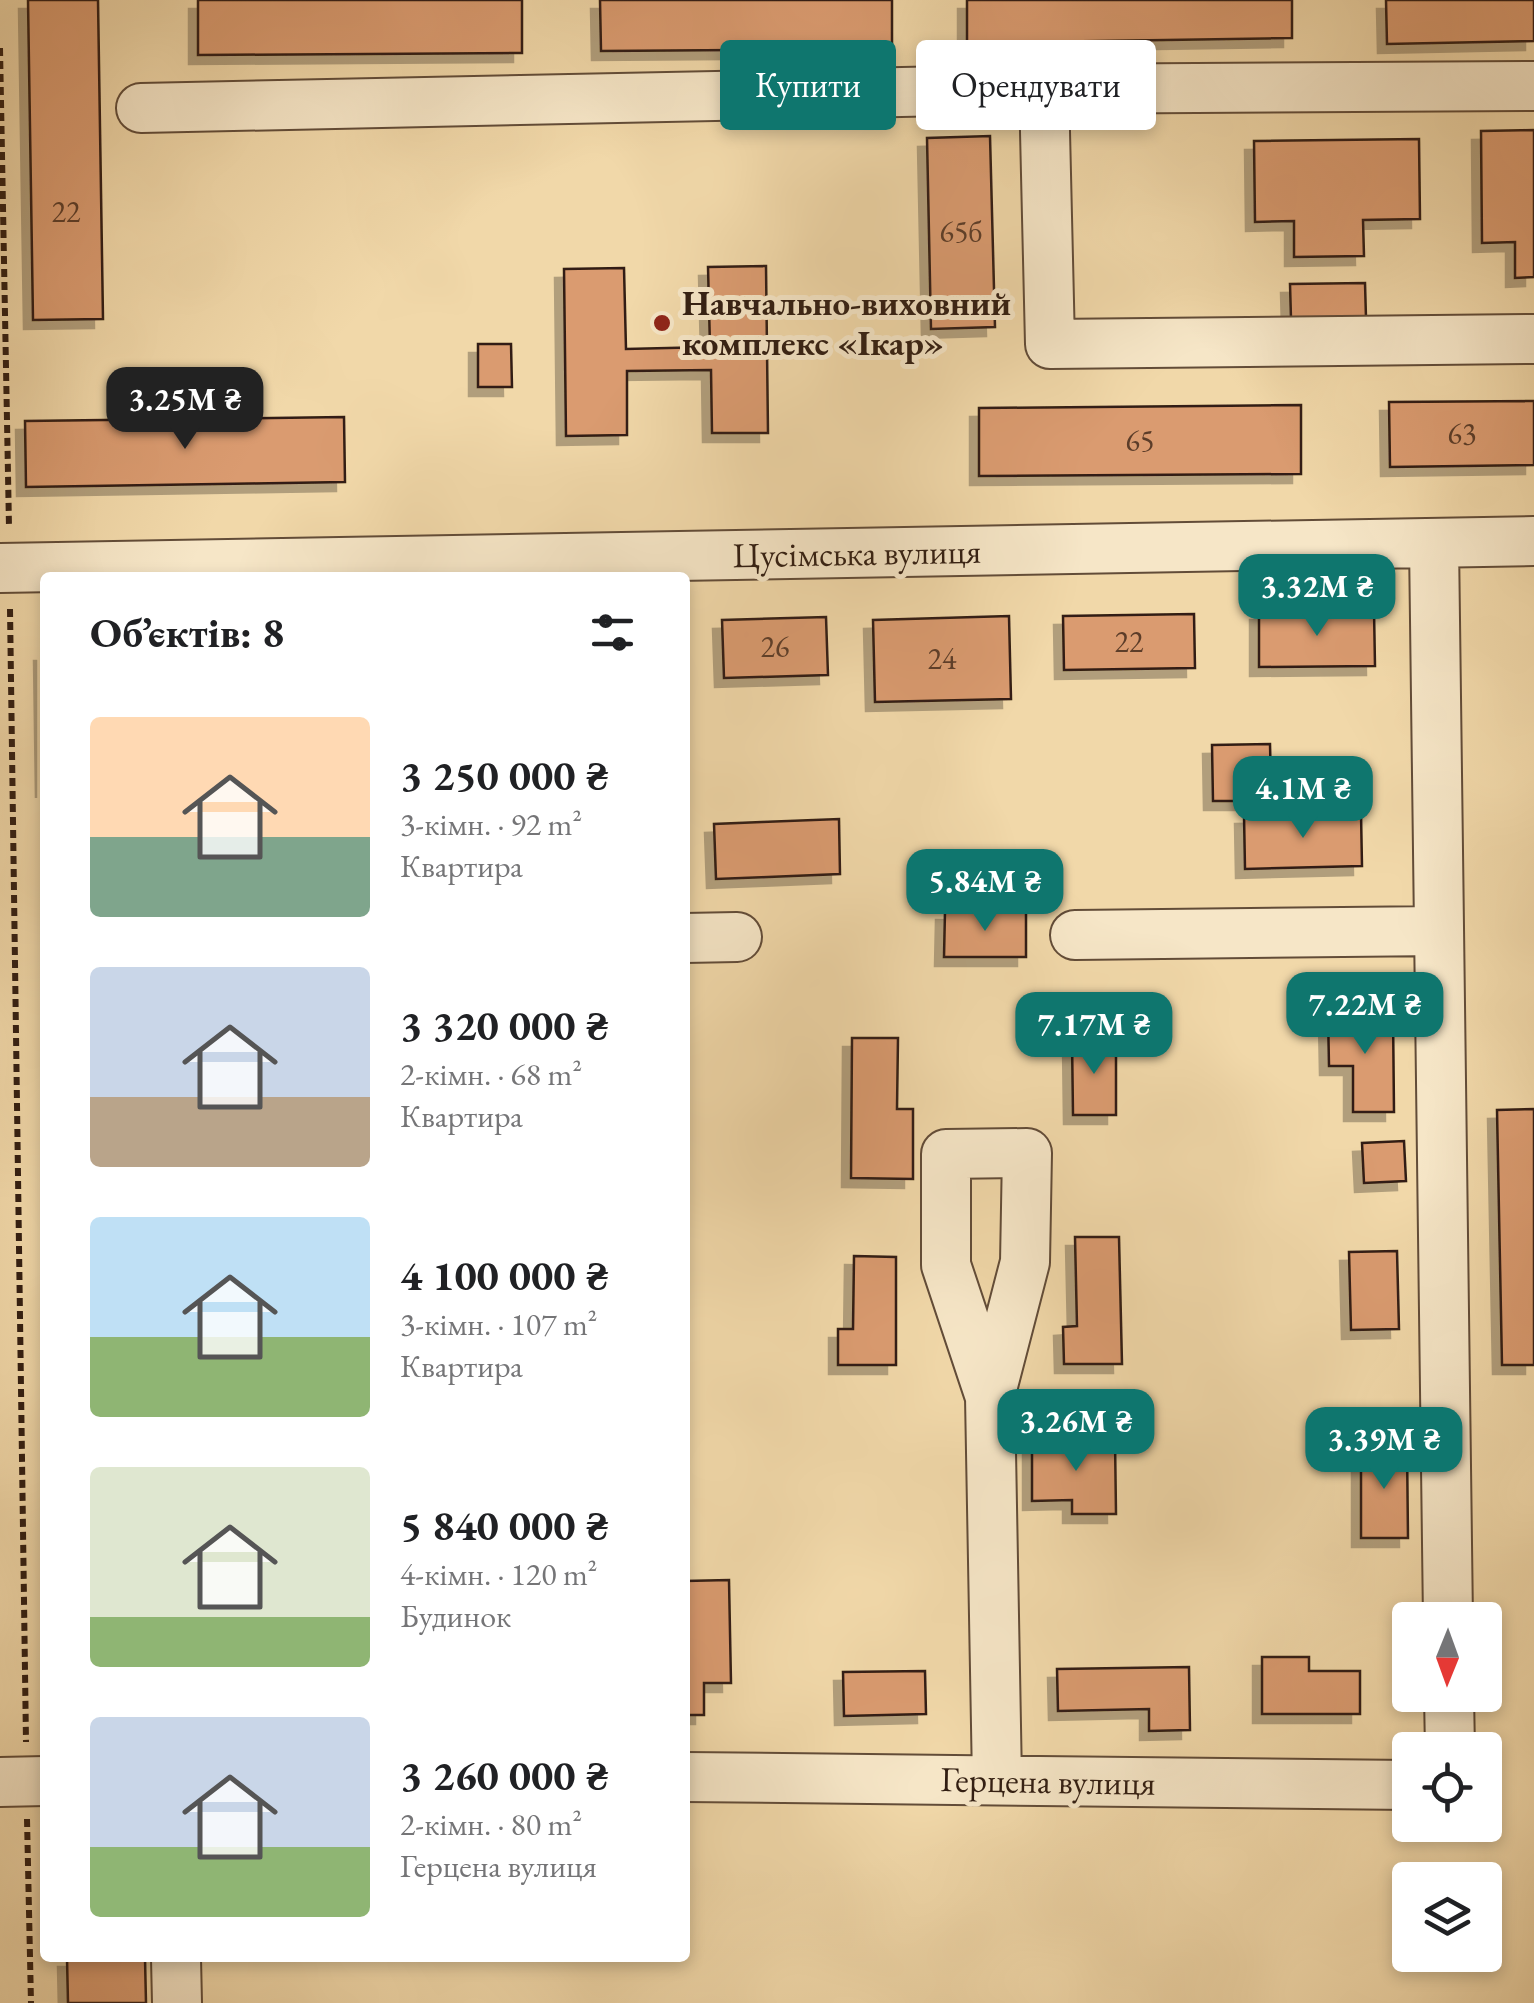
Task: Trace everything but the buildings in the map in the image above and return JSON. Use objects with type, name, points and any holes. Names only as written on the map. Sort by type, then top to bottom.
[{"type":"street","points":[[1156,88],[1534,86]]},
{"type":"street","points":[[141,108],[916,92]]},
{"type":"street","points":[[1045,130],[1050,344],[1534,339]]},
{"type":"street","name":"Цусімська вулиця","points":[[5,568],[496,568],[1534,541]]},
{"type":"street","points":[[1434,543],[1448,1602]]},
{"type":"street","points":[[1075,935],[1439,931]]},
{"type":"street","points":[[690,938],[737,937]]},
{"type":"street","points":[[990,1397],[997,1780]]},
{"type":"street","name":"Герцена вулиця","points":[[690,1777],[1392,1786]]},
{"type":"street","points":[[176,1962],[176,2003]]},
{"type":"path","points":[[0,48],[24,1781],[31,2003]]},
{"type":"place","name":"Навчально-виховний комплекс «Ікар»","points":[[662,323]]}]
